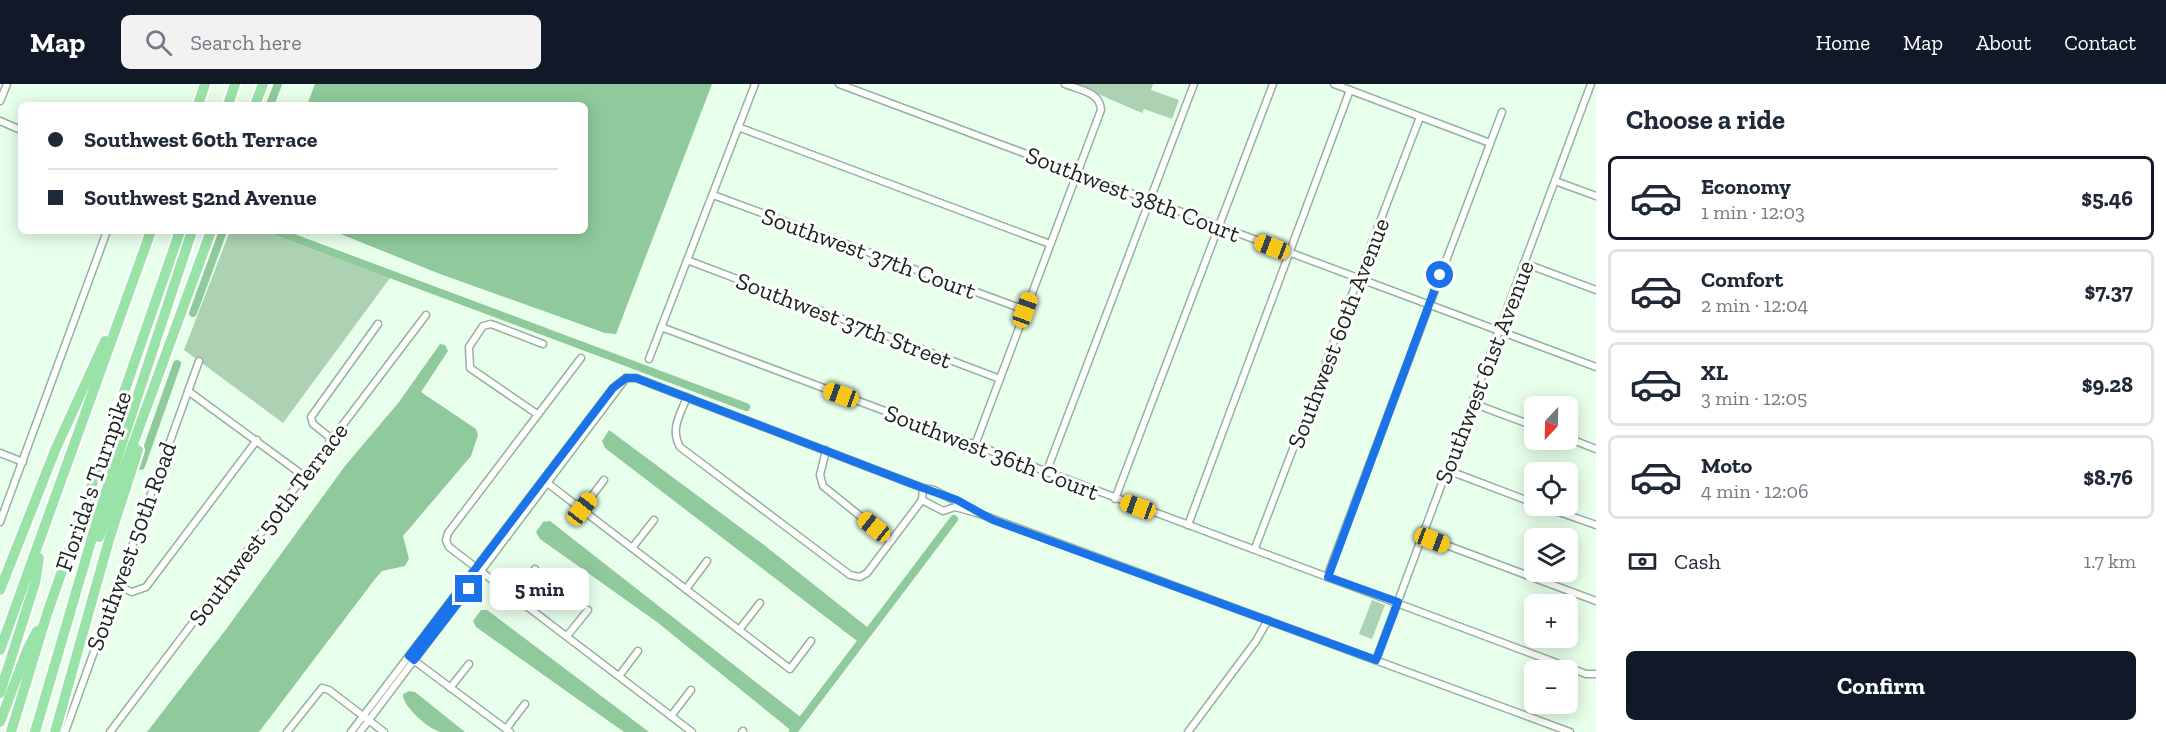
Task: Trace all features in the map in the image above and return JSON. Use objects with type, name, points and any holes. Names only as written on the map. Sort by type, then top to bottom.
[{"type":"highway","points":[[199,102],[206,84]]},
{"type":"highway","points":[[229,102],[236,84]]},
{"type":"highway","points":[[256,102],[263,84]]},
{"type":"highway","name":"Florida's Turnpike","points":[[0,650],[150,234]]},
{"type":"highway","name":"Florida's Turnpike","points":[[10,732],[47,614],[179,234]]},
{"type":"highway","points":[[35,732],[104,497],[191,234]]},
{"type":"highway","points":[[73,607],[210,234]]},
{"type":"highway","points":[[0,590],[56,448],[129,289]]},
{"type":"highway","points":[[55,732],[106,550],[165,361]]},
{"type":"highway","points":[[0,693],[35,582],[45,528]]},
{"type":"highway","points":[[0,722],[28,648],[47,614]]},
{"type":"street","points":[[0,101],[7,84]]},
{"type":"street","points":[[649,359],[754,84]]},
{"type":"street","name":"Southwest 38th Court","points":[[839,84],[1596,367]]},
{"type":"street","points":[[975,445],[1101,110],[1101,101],[1096,96],[1065,84]]},
{"type":"street","points":[[1046,473],[1194,84]]},
{"type":"street","points":[[1115,499],[1273,84]]},
{"type":"street","points":[[1334,84],[1490,143]]},
{"type":"street","name":"Southwest 61st Avenue","points":[[1376,660],[1591,84]]},
{"type":"street","points":[[1188,525],[1350,90]]},
{"type":"street","points":[[1328,577],[1502,112]]},
{"type":"street","name":"Southwest 60th Avenue","points":[[1255,549],[1420,117]]},
{"type":"street","points":[[0,121],[18,129]]},
{"type":"street","points":[[738,127],[1050,244]]},
{"type":"street","points":[[1555,181],[1596,196]]},
{"type":"street","name":"Southwest 37th Court","points":[[713,195],[1025,310]]},
{"type":"street","points":[[0,522],[106,234]]},
{"type":"street","name":"Southwest 37th Street","points":[[687,260],[1000,379]]},
{"type":"street","points":[[1524,263],[1596,290]]},
{"type":"street","name":"Southwest 50th Terrace","points":[[110,732],[426,315]]},
{"type":"street","points":[[332,439],[313,424],[311,417],[378,324]]},
{"type":"street","points":[[537,414],[470,368],[469,346],[483,326],[491,324],[543,344]]},
{"type":"street","name":"Southwest 36th Court","points":[[661,327],[1115,499],[1595,674]]},
{"type":"street","points":[[581,358],[448,533],[446,540],[449,547],[692,732]]},
{"type":"street","name":"Southwest 50th Road","points":[[65,732],[116,585],[199,361]]},
{"type":"street","points":[[351,732],[366,718],[480,569],[613,388],[626,378],[636,378],[957,500],[977,513]]},
{"type":"street","points":[[188,391],[304,476]]},
{"type":"street","points":[[687,397],[674,428],[680,447],[850,575],[860,577],[867,573],[922,500],[923,488]]},
{"type":"street","points":[[1472,403],[1524,422]]},
{"type":"street","points":[[116,585],[132,592],[146,587],[257,440]]},
{"type":"street","points":[[1578,442],[1596,449]]},
{"type":"street","points":[[826,450],[820,475],[824,486],[891,541]]},
{"type":"street","points":[[0,453],[23,462]]},
{"type":"street","points":[[1447,470],[1524,498]]},
{"type":"street","points":[[582,509],[604,480]]},
{"type":"street","points":[[546,481],[790,669],[811,641]]},
{"type":"street","points":[[930,505],[936,498],[945,496]]},
{"type":"street","points":[[922,500],[943,511],[955,507],[977,513],[1570,732]]},
{"type":"street","points":[[1570,516],[1596,525]]},
{"type":"street","points":[[632,548],[654,520]]},
{"type":"street","points":[[1422,536],[1596,601]]},
{"type":"street","points":[[686,589],[707,561]]},
{"type":"street","points":[[515,596],[536,569]]},
{"type":"street","points":[[739,630],[760,603]]},
{"type":"street","points":[[567,636],[588,610]]},
{"type":"street","points":[[1188,732],[1252,647],[1268,620]]},
{"type":"street","points":[[619,676],[638,651]]},
{"type":"street","points":[[411,658],[508,731],[525,704]]},
{"type":"street","points":[[450,687],[470,663]]},
{"type":"street","points":[[287,732],[322,688],[329,690],[384,732]]},
{"type":"street","points":[[671,716],[691,690]]},
{"type":"street","points":[[360,732],[366,718]]},
{"type":"shaded area","points":[[315,84],[712,84],[616,334],[605,333],[440,274],[340,234],[588,234],[588,102],[308,102]]},
{"type":"shaded area","points":[[1075,84],[1153,84],[1151,90],[1179,100],[1172,119],[1144,109],[1142,113]]},
{"type":"shaded area","points":[[229,234],[271,234],[390,278],[283,423],[184,350]]},
{"type":"shaded area","points":[[440,344],[445,345],[448,351],[421,392],[476,429],[478,435],[471,456],[403,536],[409,559],[405,566],[382,571],[259,732],[147,732],[227,628],[345,466],[399,402]]},
{"type":"shaded area","points":[[609,430],[764,545],[871,630],[861,644],[605,448],[602,441]]},
{"type":"shaded area","points":[[550,521],[803,719],[793,732],[657,622],[540,539],[536,532],[543,522]]},
{"type":"shaded area","points":[[1372,600],[1385,605],[1372,639],[1359,634]]},
{"type":"shaded area","points":[[481,610],[487,610],[649,732],[624,732],[476,627],[473,621]]},
{"type":"shaded area","points":[[409,691],[415,692],[465,732],[441,732],[423,722],[411,711],[404,699],[403,694]]},
{"type":"waterway","points":[[271,102],[278,84]]},
{"type":"waterway","points":[[193,313],[222,234]]},
{"type":"waterway","points":[[283,234],[746,407]]},
{"type":"waterway","points":[[141,466],[177,364]]},
{"type":"waterway","points":[[793,732],[954,519]]},
{"type":"route","points":[[469,589],[414,660],[409,656],[613,388],[626,378],[636,378],[923,488],[934,490],[993,520],[1376,660],[1398,602],[1328,577],[1440,275]]}]
